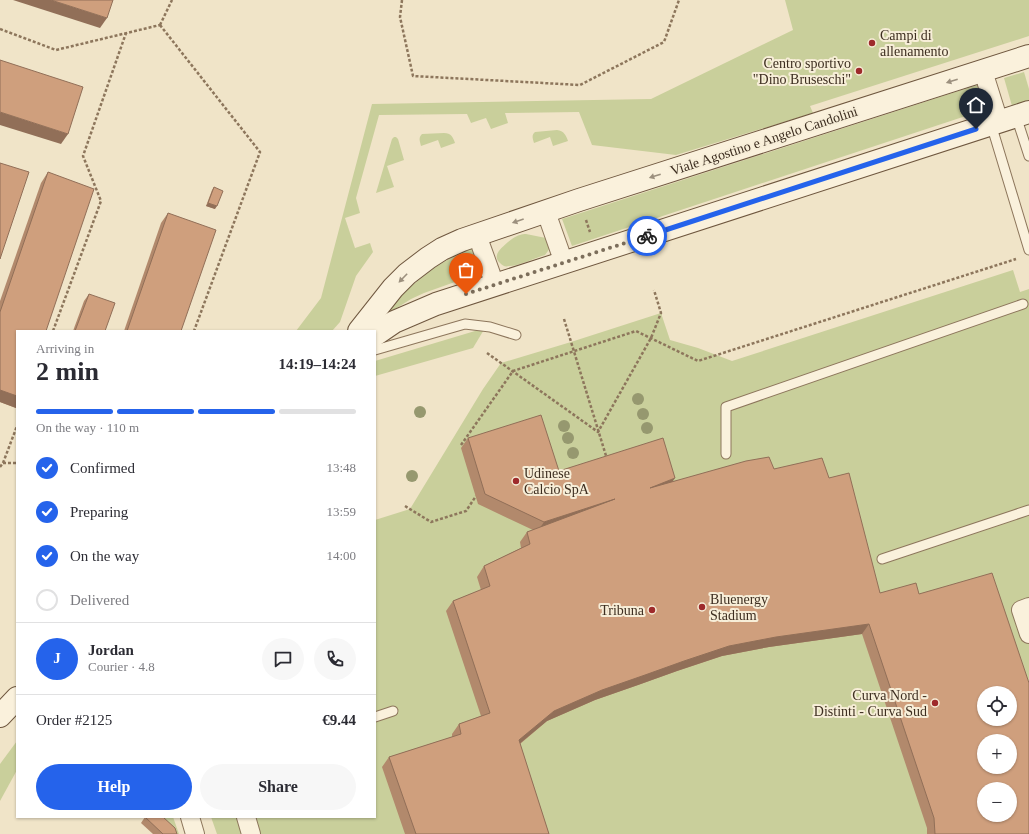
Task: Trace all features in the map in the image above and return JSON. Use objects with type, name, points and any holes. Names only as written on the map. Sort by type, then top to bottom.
[{"type":"street","name":"Viale Agostino e Angelo Candolini","points":[[360,330],[393,288],[407,274],[442,249],[462,240],[579,200],[1029,56]]},
{"type":"street","points":[[376,334],[394,322],[436,304],[1009,119],[983,71]]},
{"type":"street","points":[[546,212],[564,263]]},
{"type":"street","points":[[477,235],[495,285]]},
{"type":"street","points":[[1029,607],[1021,610],[1029,634]]},
{"type":"street","points":[[0,716],[16,699]]},
{"type":"street","points":[[190,818],[195,834]]},
{"type":"street","points":[[246,818],[251,834]]},
{"type":"lane","points":[[1009,119],[1029,156]]},
{"type":"lane","points":[[1009,119],[1029,250]]},
{"type":"lane","points":[[726,454],[726,407],[1023,304]]},
{"type":"lane","points":[[376,350],[466,324],[490,327],[516,335]]},
{"type":"lane","points":[[882,559],[1029,510]]},
{"type":"lane","points":[[376,717],[393,711]]},
{"type":"path","points":[[160,25],[172,0]]},
{"type":"path","points":[[402,0],[400,17],[413,76],[580,85],[664,42],[679,0]]},
{"type":"path","points":[[0,29],[56,50],[160,25]]},
{"type":"path","points":[[160,25],[260,152],[194,330]]},
{"type":"path","points":[[53,330],[101,201],[83,156],[126,33]]},
{"type":"path","points":[[586,219],[591,232]]},
{"type":"path","points":[[460,445],[513,371],[636,331],[698,362],[1022,258]]},
{"type":"path","points":[[598,432],[651,338],[661,313],[654,290]]},
{"type":"path","points":[[564,319],[608,463]]},
{"type":"path","points":[[487,353],[598,432]]},
{"type":"path","points":[[0,467],[3,463],[16,429]]},
{"type":"path","points":[[3,463],[16,462]]},
{"type":"path","points":[[405,506],[431,522],[466,511],[476,496]]},
{"type":"green space","points":[[785,0],[1029,0],[1029,36],[810,106],[813,113],[676,155],[592,145],[579,112],[505,113],[508,123],[491,129],[486,118],[471,123],[467,114],[379,115],[356,198],[360,213],[345,218],[355,248],[370,243],[373,252],[356,276],[340,322],[333,330],[297,330],[321,298],[372,104],[651,99],[793,30]]},
{"type":"green space","points":[[1024,72],[1029,89],[1029,100],[1012,106],[1004,78]]},
{"type":"green space","points":[[977,85],[984,110],[572,246],[562,219]]},
{"type":"green space","points":[[557,130],[564,134],[568,141],[553,146],[550,137],[534,143],[533,136],[535,132]]},
{"type":"green space","points":[[444,133],[451,136],[455,143],[441,148],[438,140],[421,146],[420,138],[422,134]]},
{"type":"green space","points":[[394,137],[398,139],[404,160],[387,166],[394,187],[376,193],[392,139]]},
{"type":"green space","points":[[526,234],[546,238],[550,247],[545,255],[517,265],[502,265],[497,258],[500,249],[517,236]]},
{"type":"green space","points":[[472,248],[480,273],[411,299],[373,323],[418,280],[443,262]]},
{"type":"green space","name":"Bluenergy Stadium","points":[[1013,270],[1020,292],[1029,289],[1029,834],[217,834],[211,818],[376,818],[376,520],[410,509],[483,389],[501,363],[661,313],[670,340],[698,348],[732,361]]},
{"type":"green space","points":[[485,328],[473,348],[376,376],[376,361]]},
{"type":"green space","points":[[16,742],[16,772],[0,801],[0,764]]},
{"type":"green space","points":[[155,818],[173,818],[179,834],[172,834]]},
{"type":"building","points":[[51,0],[113,0],[107,18]]},
{"type":"building","points":[[0,60],[83,87],[68,134],[0,112]]},
{"type":"building","points":[[0,163],[29,172],[0,259]]},
{"type":"building","points":[[48,172],[94,189],[46,330],[16,330],[16,396],[0,390],[0,312]]},
{"type":"building","points":[[214,187],[223,191],[217,206],[208,203]]},
{"type":"building","points":[[168,213],[216,230],[181,330],[127,330]]},
{"type":"building","points":[[89,294],[115,303],[105,330],[75,330]]},
{"type":"building","points":[[541,415],[559,471],[663,438],[675,478],[650,488],[746,461],[769,457],[774,469],[822,458],[829,478],[849,473],[880,593],[916,583],[919,594],[992,573],[1029,683],[1029,834],[935,834],[934,818],[869,624],[776,637],[729,646],[602,690],[554,711],[519,740],[549,834],[416,834],[389,757],[461,734],[459,724],[490,713],[453,601],[490,586],[484,566],[530,544],[527,532],[615,499],[544,522],[485,494],[468,438]]},
{"type":"building","points":[[146,818],[164,818],[175,828],[177,834],[163,834]]},
{"type":"way so far","points":[[466,294],[647,236]]},
{"type":"place","name":"Campi di allenamento","points":[[872,43]]},
{"type":"place","name":"Centro sportivo \"Dino Bruseschi\"","points":[[859,71]]},
{"type":"place","name":"Udinese Calcio SpA","points":[[516,481]]},
{"type":"place","name":"Bluenergy Stadium","points":[[702,607]]},
{"type":"place","name":"Tribuna","points":[[652,610]]},
{"type":"place","name":"Curva Nord - Distinti - Curva Sud","points":[[935,703]]},
{"type":"route","points":[[647,236],[976,129]]}]
